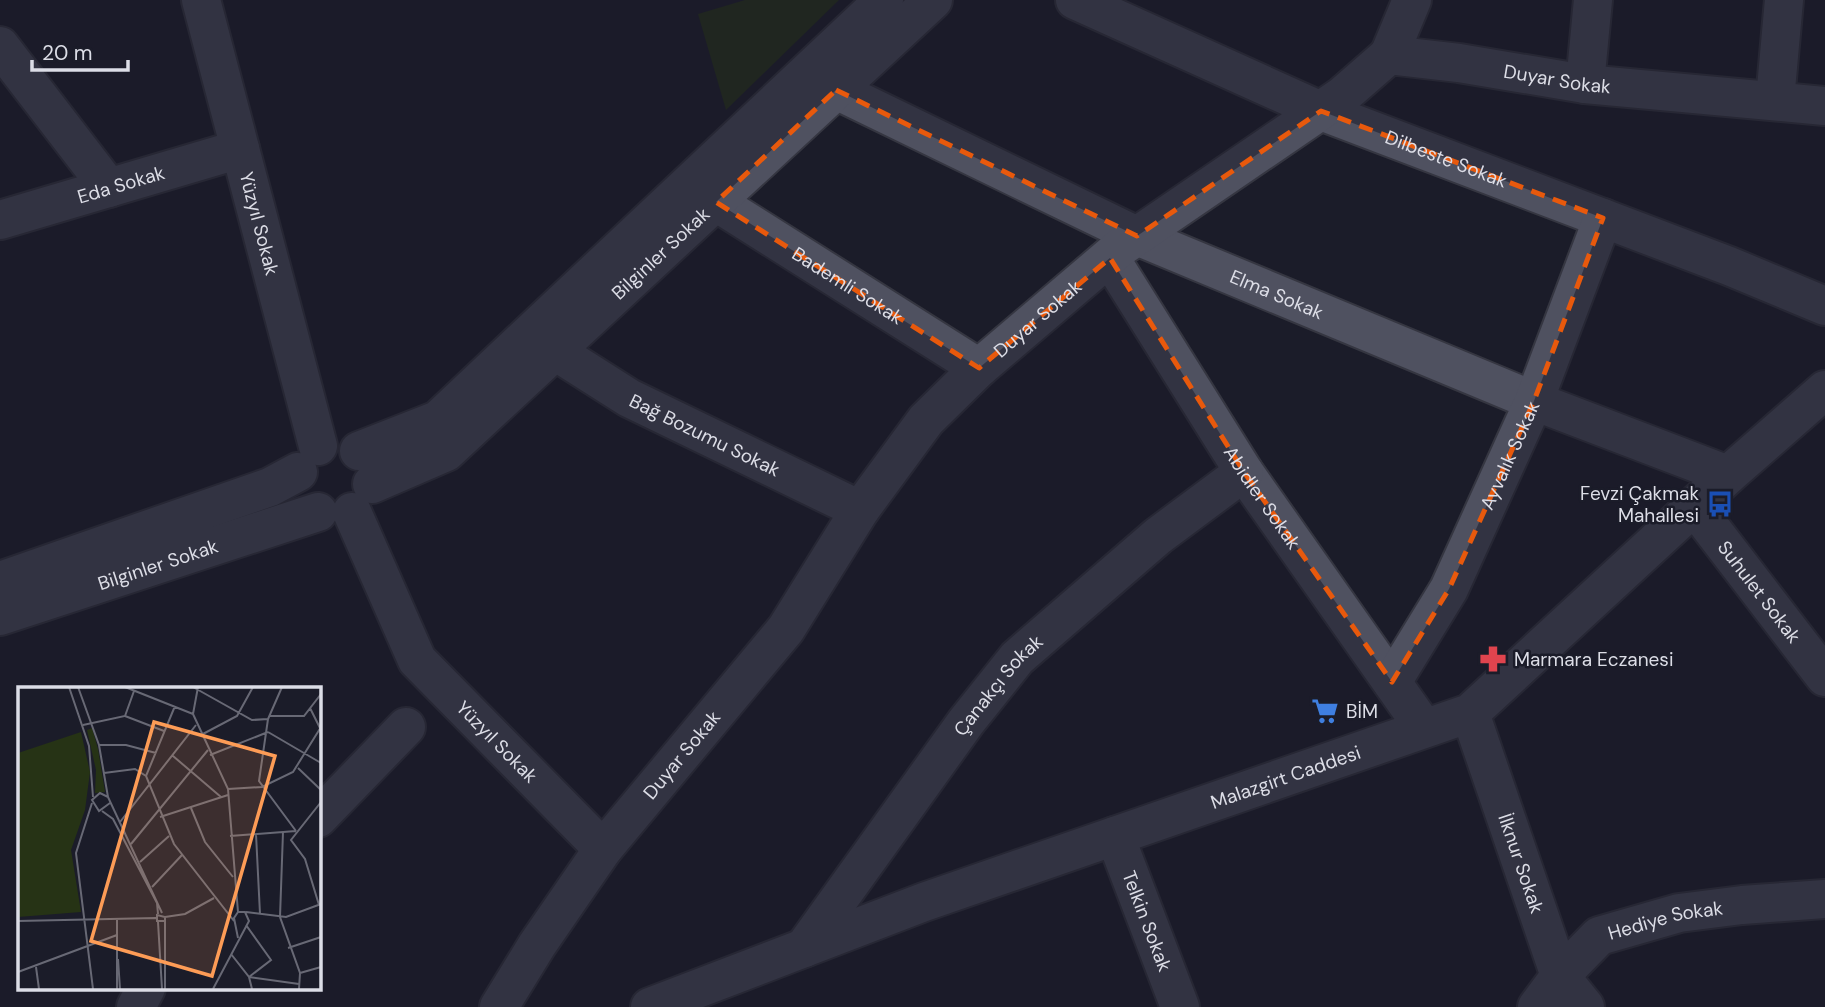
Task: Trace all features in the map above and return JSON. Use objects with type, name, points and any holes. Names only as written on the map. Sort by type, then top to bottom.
[{"type":"street","name":"Yüzyıl Sokak","points":[[201,0],[240,149],[308,459],[298,484],[301,496],[308,505],[350,490],[417,660],[603,849]]},
{"type":"street","name":"Bilginler Sokak","points":[[350,490],[438,420],[884,0]]},
{"type":"street","name":"Bilginler Sokak","points":[[0,616],[350,490],[446,452],[933,0]]},
{"type":"street","name":"Dilbeste Sokak","points":[[1075,0],[1321,111],[1730,266],[1825,306]]},
{"type":"street","points":[[1389,55],[1412,0]]},
{"type":"street","points":[[1585,84],[1593,0]]},
{"type":"street","points":[[1775,100],[1784,0]]},
{"type":"street","points":[[0,46],[109,188]]},
{"type":"street","name":"Duyar Sokak","points":[[499,1007],[537,945],[603,849],[786,629],[860,510],[926,420],[979,368],[1124,247],[1342,96],[1389,55],[1460,62],[1585,84],[1825,106]]},
{"type":"street","name":"Elma Sokak","points":[[836,90],[1124,247],[1728,475]]},
{"type":"street","name":"Eda Sokak","points":[[0,220],[240,149]]},
{"type":"street","name":"Bademli Sokak","points":[[716,202],[979,368]]},
{"type":"street","name":"Ayvalık Sokak","points":[[1392,682],[1450,589],[1534,401],[1603,218]]},
{"type":"street","name":"Abidler Sokak","points":[[1124,247],[1244,472],[1424,729]]},
{"type":"street","name":"Bağ Bozumu Sokak","points":[[555,351],[629,398],[860,510]]},
{"type":"street","name":"Malazgirt Caddesi","points":[[650,1007],[924,902],[1470,713],[1728,475],[1824,392]]},
{"type":"street","points":[[308,459],[335,442],[348,444],[350,490]]},
{"type":"street","name":"Bilginler Sokak","points":[[0,581],[270,487],[308,459]]},
{"type":"street","name":"Çanakçı Sokak","points":[[804,948],[966,722],[1017,658],[1158,536],[1244,472]]},
{"type":"street","name":"Suhulet Sokak","points":[[1695,506],[1825,677]]},
{"type":"street","name":"İlknur Sokak","points":[[1470,713],[1559,976],[1585,1007]]},
{"type":"street","points":[[320,816],[405,727]]},
{"type":"street","name":"Telkin Sokak","points":[[1115,836],[1180,1007]]},
{"type":"street","name":"Hediye Sokak","points":[[1537,1007],[1559,976],[1600,936],[1679,913],[1825,899]]},
{"type":"highlighted area","points":[[836,90],[1137,236],[1321,111],[1603,218],[1534,401],[1449,589],[1392,682],[1244,472],[1110,258],[979,368],[716,202]]},
{"type":"green space","points":[[745,0],[839,0],[726,110],[698,14]]},
{"type":"place","name":"Fevzi Çakmak Mahallesi","points":[[1720,504]]},
{"type":"place","name":"Marmara Eczanesi","points":[[1493,659]]},
{"type":"place","name":"BİM","points":[[1325,711]]}]
